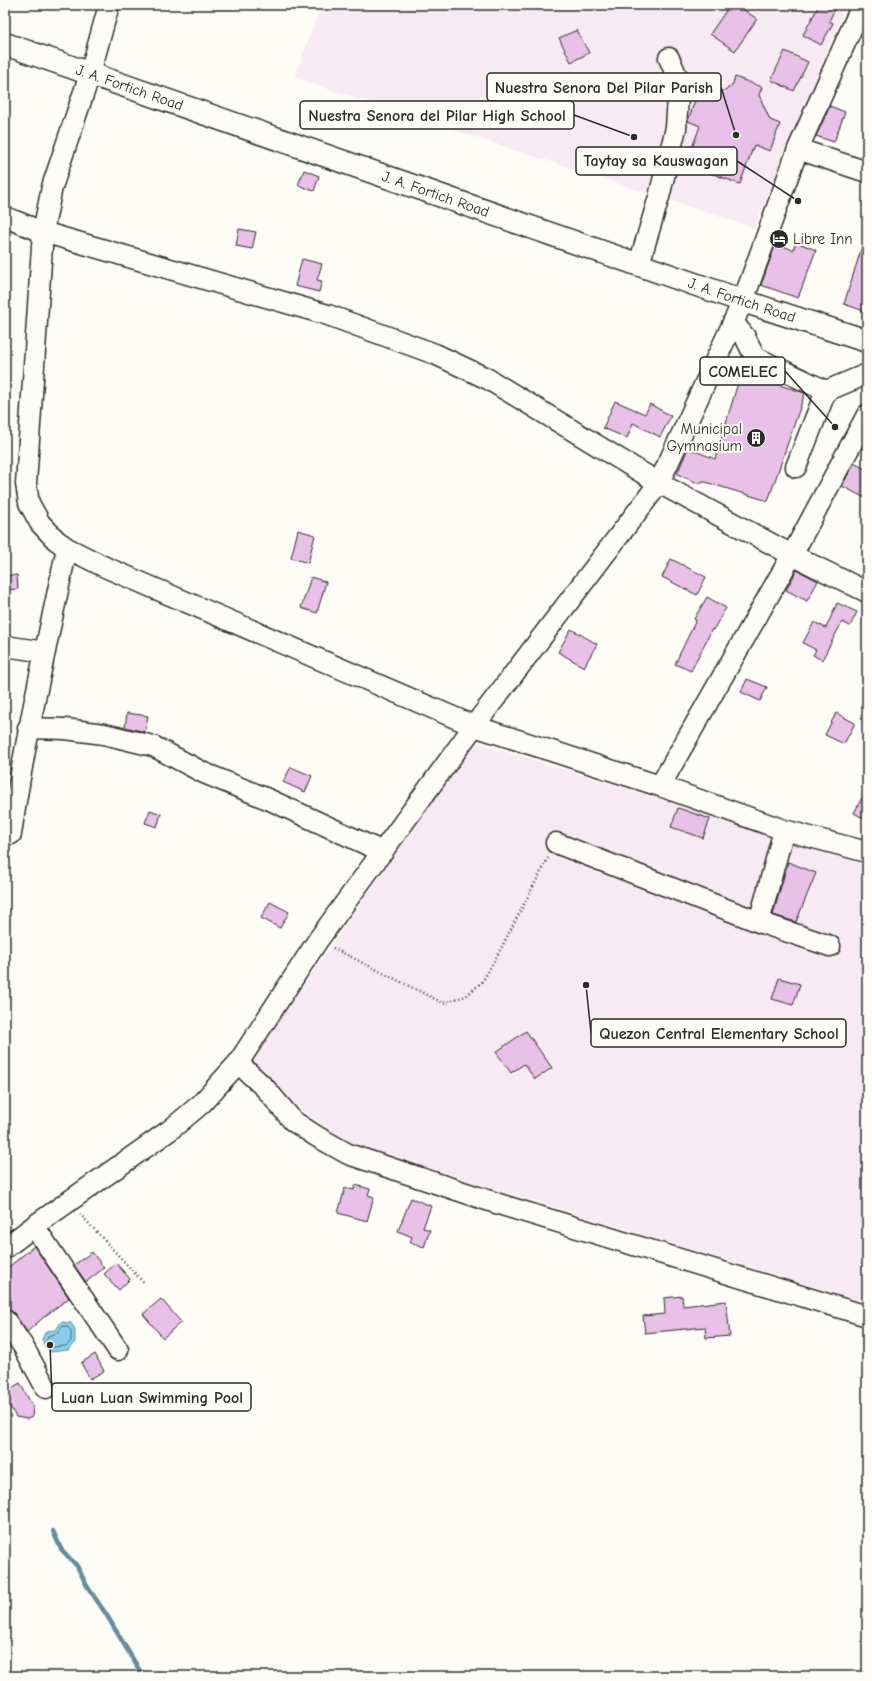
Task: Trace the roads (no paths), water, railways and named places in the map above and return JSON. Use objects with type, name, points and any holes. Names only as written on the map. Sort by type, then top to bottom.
[{"type":"highway","name":"J. A. Fortich Road","points":[[5,44],[743,300],[867,341]]},
{"type":"street","points":[[109,5],[90,74],[52,187],[43,232],[26,484],[29,503],[40,523],[56,540],[67,548],[104,568],[474,726],[660,786],[784,830],[867,852]]},
{"type":"street","points":[[5,1248],[170,1130],[201,1104],[238,1063],[318,940],[474,726],[659,483],[743,300],[798,148],[862,5]]},
{"type":"street","points":[[639,264],[659,197],[676,128],[680,81],[670,58]]},
{"type":"street","points":[[798,148],[867,172]]},
{"type":"street","points":[[5,217],[43,232],[328,315],[435,354],[488,380],[659,483],[792,556],[867,592]]},
{"type":"street","points":[[733,322],[745,337],[755,357],[826,391]]},
{"type":"street","points":[[796,467],[826,391],[867,374]]},
{"type":"street","points":[[660,786],[792,556],[867,415]]},
{"type":"street","points":[[11,834],[18,782],[28,728],[67,548]]},
{"type":"street","points":[[5,646],[45,652]]},
{"type":"street","points":[[28,728],[65,729],[104,734],[153,746],[204,774],[270,800],[382,852]]},
{"type":"street","points":[[759,922],[784,830]]},
{"type":"street","points":[[556,844],[759,922],[830,946]]},
{"type":"street","points":[[238,1063],[264,1088],[293,1121],[348,1154],[502,1205],[867,1316]]},
{"type":"street","points":[[34,1226],[118,1350]]},
{"type":"street","points":[[5,1320],[23,1346],[46,1388]]},
{"type":"water","points":[[61,1322],[71,1323],[75,1329],[75,1342],[68,1350],[51,1352],[45,1347],[42,1339],[46,1331],[56,1330]]},
{"type":"waterway","points":[[53,1531],[61,1549],[77,1566],[87,1586],[106,1614],[143,1676]]},
{"type":"place","name":"Nuestra Senora Del Pilar Parish","points":[[736,135]]},
{"type":"place","name":"Nuestra Senora del Pilar High School","points":[[634,137]]},
{"type":"place","name":"Taytay sa Kauswagan","points":[[798,201]]},
{"type":"place","name":"Libre Inn","points":[[779,239]]},
{"type":"place","name":"COMELEC","points":[[835,427]]},
{"type":"place","name":"Municipal Gymnasium","points":[[756,438]]},
{"type":"place","name":"Quezon Central Elementary School","points":[[586,985]]},
{"type":"place","name":"Luan Luan Swimming Pool","points":[[50,1345]]}]
